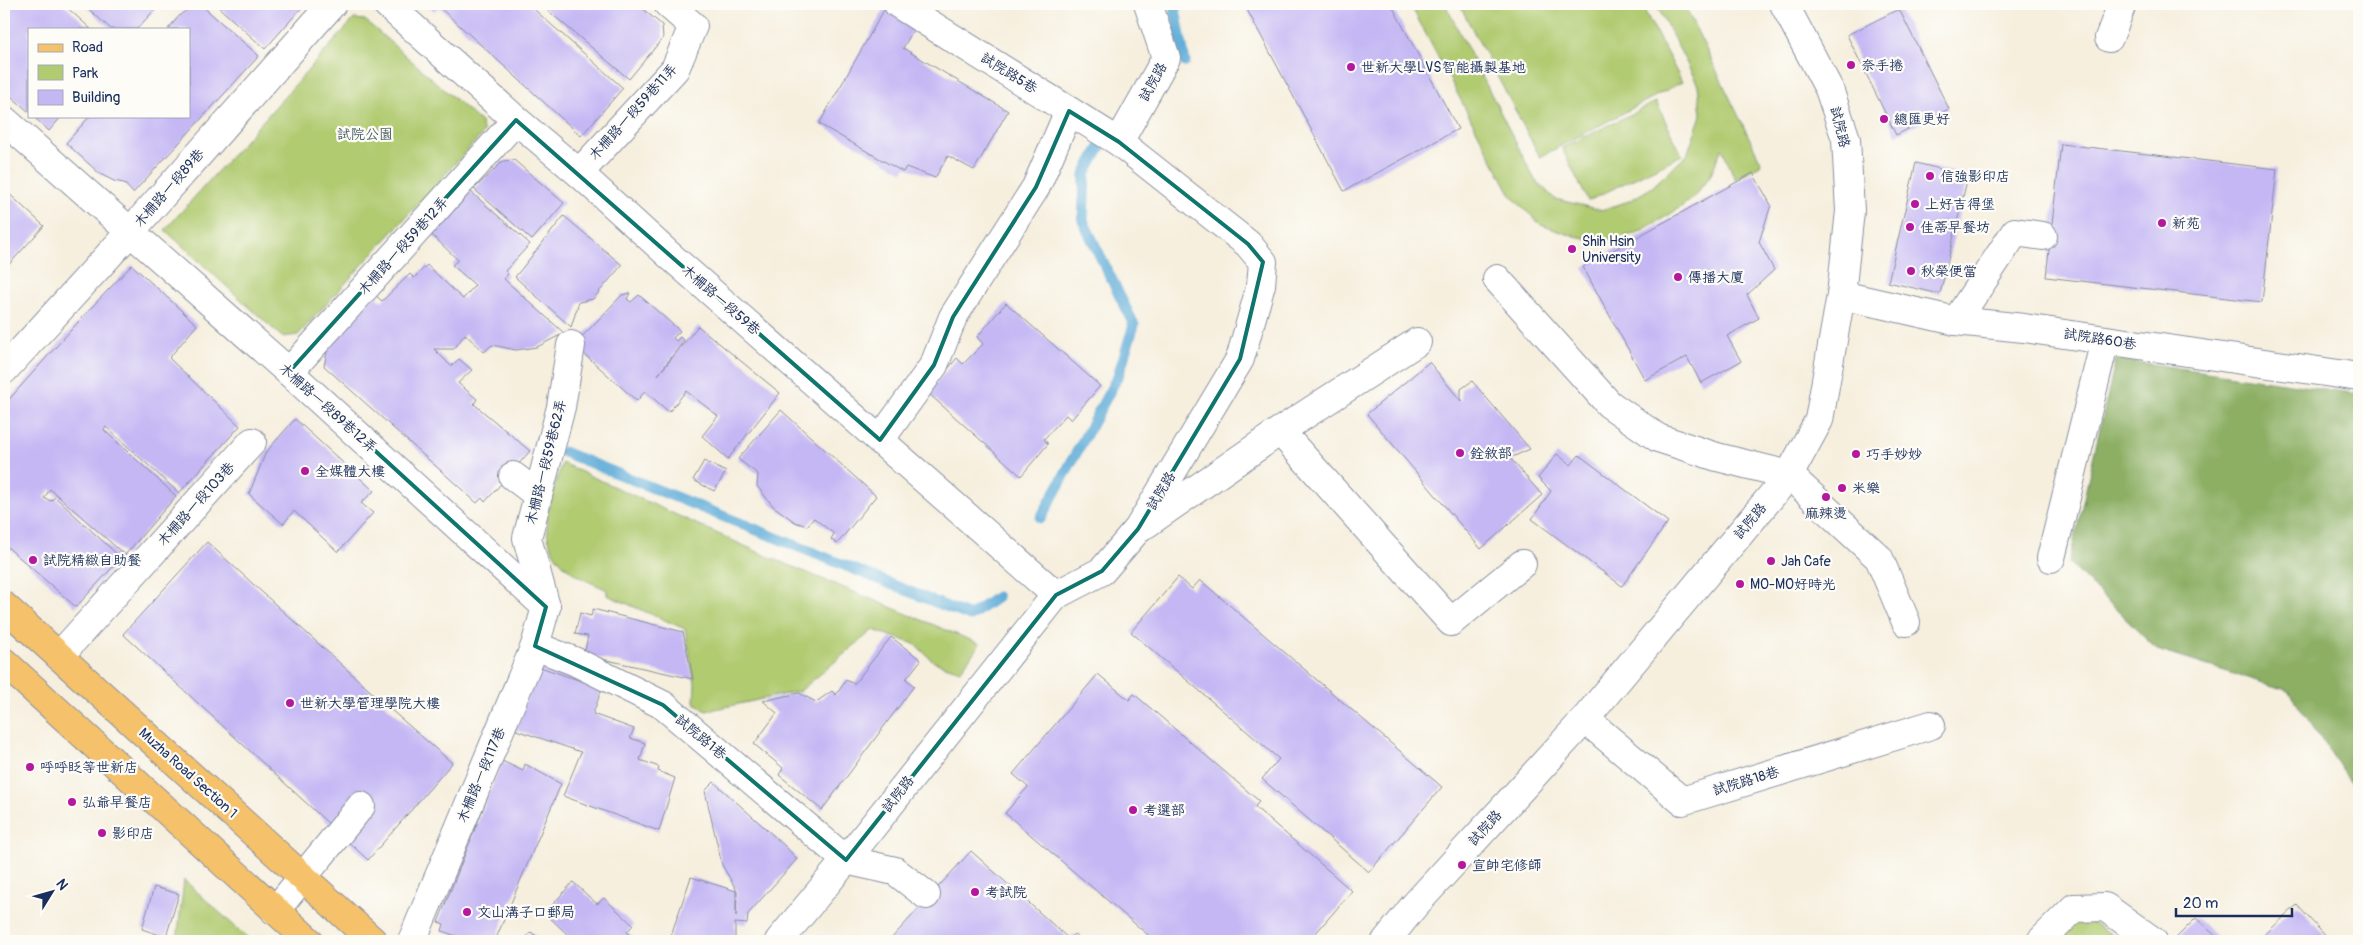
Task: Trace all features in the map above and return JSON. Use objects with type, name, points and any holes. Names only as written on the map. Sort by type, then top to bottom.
[{"type":"main road","name":"Muzha Road Section 1","points":[[4,606],[373,941]]},
{"type":"main road","points":[[4,662],[308,941]]},
{"type":"street","name":"木柵路一段89巷","points":[[4,370],[130,232],[332,4]]},
{"type":"street","name":"木柵路一段59巷","points":[[387,4],[516,120],[1056,595]]},
{"type":"street","name":"木柵路一段59巷11弄","points":[[578,173],[675,69],[698,15],[668,4]]},
{"type":"street","name":"試院路5巷","points":[[898,4],[1119,142]]},
{"type":"street","name":"試院路","points":[[779,941],[846,860],[1056,595],[1102,571],[1138,529],[1240,359],[1261,285],[1263,262],[1248,244],[1119,142],[1166,58],[1148,4]]},
{"type":"street","name":"試院路","points":[[1386,941],[1414,906],[1584,719],[1788,475],[1819,420],[1841,295],[1850,211],[1846,139],[1829,90],[1784,4]]},
{"type":"street","points":[[2109,38],[2122,4]]},
{"type":"street","points":[[880,440],[934,365],[953,317],[1036,187],[1069,112]]},
{"type":"street","name":"木柵路一段89巷12弄","points":[[4,120],[289,372],[546,607]]},
{"type":"street","name":"木柵路一段59巷12弄","points":[[289,372],[516,120]]},
{"type":"street","points":[[1956,321],[2016,232],[2043,236]]},
{"type":"street","points":[[1498,279],[1609,404],[1658,438],[1717,457],[1788,475],[1879,558],[1906,622]]},
{"type":"street","name":"試院路60巷","points":[[1841,295],[1956,321],[2024,328],[2359,377]]},
{"type":"street","points":[[2051,558],[2105,340]]},
{"type":"street","points":[[1138,529],[1280,431],[1417,342]]},
{"type":"street","name":"木柵路一段59巷62弄","points":[[546,607],[526,538],[561,407],[571,345]]},
{"type":"street","points":[[1280,431],[1451,622],[1522,564]]},
{"type":"street","name":"木柵路一段103巷","points":[[59,656],[252,442]]},
{"type":"street","points":[[513,476],[538,495]]},
{"type":"street","name":"木柵路一段117巷","points":[[412,941],[535,646],[546,607]]},
{"type":"street","name":"試院路1巷","points":[[535,646],[574,661],[663,705],[846,860]]},
{"type":"street","name":"試院路18巷","points":[[1584,719],[1682,800],[1932,725]]},
{"type":"street","points":[[275,911],[361,806]]},
{"type":"street","points":[[846,860],[895,871],[926,895]]},
{"type":"street","points":[[2041,941],[2074,908],[2104,907],[2153,941]]},
{"type":"highlighted area","points":[[1069,111],[1119,142],[1248,244],[1263,262],[1240,359],[1138,529],[1102,571],[1056,595],[846,860],[663,705],[535,646],[546,607],[289,372],[516,120],[880,440],[934,365],[953,317],[1036,187]]},
{"type":"green space","points":[[1410,4],[1445,4],[1535,180],[1555,199],[1601,210],[1629,201],[1651,188],[1687,155],[1701,115],[1698,85],[1656,4],[1684,4],[1762,164],[1735,179],[1722,148],[1710,176],[1692,199],[1669,215],[1635,234],[1599,241],[1570,235],[1541,225],[1512,197]]},
{"type":"green space","points":[[1459,4],[1641,4],[1682,82],[1540,157]]},
{"type":"green space","name":"試院公園","points":[[354,19],[365,20],[481,122],[484,132],[298,335],[282,337],[165,230]]},
{"type":"green space","points":[[1656,102],[1682,155],[1588,201],[1562,148]]},
{"type":"green space","points":[[2116,359],[2359,394],[2359,795],[2289,691],[2157,650],[2069,563]]},
{"type":"green space","points":[[562,463],[769,557],[980,644],[960,671],[934,662],[915,644],[873,630],[800,691],[706,711],[694,702],[695,683],[685,629],[607,595],[607,590],[572,572],[559,560],[551,548],[547,521],[549,507]]},
{"type":"green space","points":[[184,880],[251,941],[177,941]]},
{"type":"green space","points":[[2088,920],[2122,941],[2055,941],[2074,922]]},
{"type":"building","points":[[4,4],[63,4],[90,28],[28,28],[28,111],[4,90]]},
{"type":"building","points":[[83,4],[160,4],[138,28],[110,28]]},
{"type":"building","points":[[200,4],[259,56],[133,193],[124,183],[114,181],[100,174],[66,143],[88,118],[190,118],[190,28],[169,28],[181,14]]},
{"type":"building","points":[[215,4],[305,4],[265,49]]},
{"type":"building","points":[[426,4],[528,4],[623,88],[581,136],[438,6],[434,11]]},
{"type":"building","points":[[540,4],[637,4],[662,25],[663,38],[629,79]]},
{"type":"building","name":"世新大學LVS智能攝製基地","points":[[1244,4],[1391,4],[1458,129],[1344,191]]},
{"type":"building","points":[[1899,9],[1949,109],[1896,135],[1847,35]]},
{"type":"building","points":[[884,10],[915,27],[903,48],[1008,111],[974,170],[948,156],[935,178],[906,167],[903,172],[819,124]]},
{"type":"building","points":[[35,118],[60,118],[49,131]]},
{"type":"building","name":"新苑","points":[[2061,144],[2277,169],[2262,302],[2046,277]]},
{"type":"building","points":[[514,160],[564,203],[532,240],[474,189],[503,161]]},
{"type":"building","points":[[1916,163],[1968,176],[1940,294],[1888,282]]},
{"type":"building","name":"傳播大廈","points":[[1753,173],[1771,205],[1759,242],[1774,270],[1747,295],[1759,318],[1727,336],[1741,361],[1701,383],[1687,357],[1645,380],[1583,267]]},
{"type":"building","points":[[4,189],[44,226],[4,270]]},
{"type":"building","points":[[471,192],[530,244],[505,271],[508,274],[504,279],[564,333],[537,347],[516,350],[492,345],[484,352],[465,334],[454,349],[434,349],[451,366],[459,359],[472,370],[458,383],[477,399],[474,404],[530,451],[485,502],[482,498],[477,503],[324,366],[328,347],[375,295],[382,301],[410,274],[414,278],[427,265],[463,299],[475,285],[452,265],[458,260],[432,235]]},
{"type":"building","points":[[564,216],[622,265],[593,299],[579,302],[571,327],[515,277]]},
{"type":"building","points":[[132,265],[197,325],[169,358],[240,426],[179,493],[106,427],[104,430],[176,496],[125,555],[50,489],[44,498],[51,501],[55,497],[121,558],[76,607],[4,544],[4,405]]},
{"type":"building","points":[[630,293],[627,299],[631,302],[639,295],[680,331],[673,338],[676,341],[680,337],[684,341],[658,375],[698,326],[780,393],[728,459],[702,436],[718,416],[686,391],[669,412],[645,391],[637,401],[574,345],[622,295]]},
{"type":"building","points":[[1006,303],[1100,386],[1071,420],[1066,415],[1044,439],[1048,444],[1021,476],[928,393],[957,358],[963,364],[983,344],[977,337]]},
{"type":"building","name":"銓敘部","points":[[1429,362],[1461,401],[1461,389],[1472,381],[1530,449],[1510,458],[1542,495],[1481,549],[1367,414]]},
{"type":"building","points":[[781,410],[876,496],[837,544],[831,539],[834,534],[814,518],[807,526],[795,522],[773,506],[757,486],[758,474],[738,459]]},
{"type":"building","name":"全媒體大樓","points":[[295,419],[374,491],[361,503],[373,513],[338,552],[294,511],[283,524],[249,494],[266,452]]},
{"type":"building","points":[[1557,454],[1571,465],[1579,455],[1668,522],[1622,586],[1532,519],[1551,491],[1538,478]]},
{"type":"building","points":[[704,461],[726,472],[714,491],[693,480]]},
{"type":"building","name":"世新大學管理學院大樓","points":[[207,542],[452,763],[368,860],[123,634]]},
{"type":"building","points":[[1178,577],[1192,589],[1200,580],[1442,787],[1369,872],[1262,779],[1279,759],[1131,632]]},
{"type":"building","points":[[593,609],[683,632],[693,679],[584,655],[588,636],[575,634],[580,613],[591,616]]},
{"type":"building","points":[[891,637],[921,660],[906,679],[914,686],[822,810],[779,775],[783,768],[754,744],[777,713],[763,701],[799,693],[816,702],[832,691],[836,695],[846,680],[854,684]]},
{"type":"building","points":[[537,666],[602,688],[593,714],[634,729],[630,738],[645,743],[640,760],[659,767],[658,771],[675,778],[659,831],[563,796],[581,752],[516,730]]},
{"type":"building","name":"考選部","points":[[1098,674],[1129,700],[1134,694],[1259,801],[1255,807],[1352,891],[1309,941],[1155,941],[1005,813],[1028,787],[1013,774]]},
{"type":"building","points":[[502,761],[523,771],[525,764],[561,784],[495,941],[470,941],[442,931],[444,924],[438,922]]},
{"type":"building","points":[[714,782],[797,859],[748,914],[747,924],[735,923],[735,941],[669,941],[691,877],[736,891],[736,916],[737,891],[722,865],[705,791]]},
{"type":"building","name":"考試院","points":[[971,851],[1069,939],[1074,934],[1082,941],[891,941]]},
{"type":"building","points":[[573,882],[597,904],[604,898],[633,925],[627,932],[638,941],[562,941],[568,935],[545,913]]},
{"type":"building","points":[[154,887],[179,894],[166,937],[142,929]]},
{"type":"building","points":[[2297,905],[2330,941],[2258,941]]},
{"type":"building","points":[[2196,918],[2221,941],[2174,940]]},
{"type":"building","points":[[531,932],[543,941],[523,941]]},
{"type":"waterway","points":[[1174,4],[1185,62]]},
{"type":"waterway","points":[[1041,518],[1118,376],[1134,325],[1083,221],[1085,174],[1100,147]]},
{"type":"waterway","points":[[564,452],[970,616],[997,597]]},
{"type":"place","name":"奈手捲","points":[[1851,65]]},
{"type":"place","name":"世新大學LVS智能攝製基地","points":[[1351,67]]},
{"type":"place","name":"總匯更好","points":[[1884,119]]},
{"type":"place","name":"信強影印店","points":[[1930,176]]},
{"type":"place","name":"上好吉得堡","points":[[1915,204]]},
{"type":"place","name":"新苑","points":[[2162,223]]},
{"type":"place","name":"佳蒂早餐坊","points":[[1910,227]]},
{"type":"place","name":"Shih Hsin University","points":[[1572,249]]},
{"type":"place","name":"秋榮便當","points":[[1911,271]]},
{"type":"place","name":"傳播大廈","points":[[1678,277]]},
{"type":"place","name":"銓敘部","points":[[1460,453]]},
{"type":"place","name":"巧手妙妙","points":[[1856,454]]},
{"type":"place","name":"全媒體大樓","points":[[305,471]]},
{"type":"place","name":"米樂","points":[[1842,488]]},
{"type":"place","name":"麻辣燙","points":[[1826,497]]},
{"type":"place","name":"試院精緻自助餐","points":[[33,560]]},
{"type":"place","name":"Jah Cafe","points":[[1771,561]]},
{"type":"place","name":"MO-MO好時光","points":[[1740,584]]},
{"type":"place","name":"世新大學管理學院大樓","points":[[290,703]]},
{"type":"place","name":"呼呼眨等世新店","points":[[30,767]]},
{"type":"place","name":"弘爺早餐店","points":[[72,802]]},
{"type":"place","name":"考選部","points":[[1133,810]]},
{"type":"place","name":"影印店","points":[[102,833]]},
{"type":"place","name":"宣帥宅修師","points":[[1462,865]]},
{"type":"place","name":"考試院","points":[[975,892]]},
{"type":"place","name":"文山溝子口郵局","points":[[467,912]]}]
